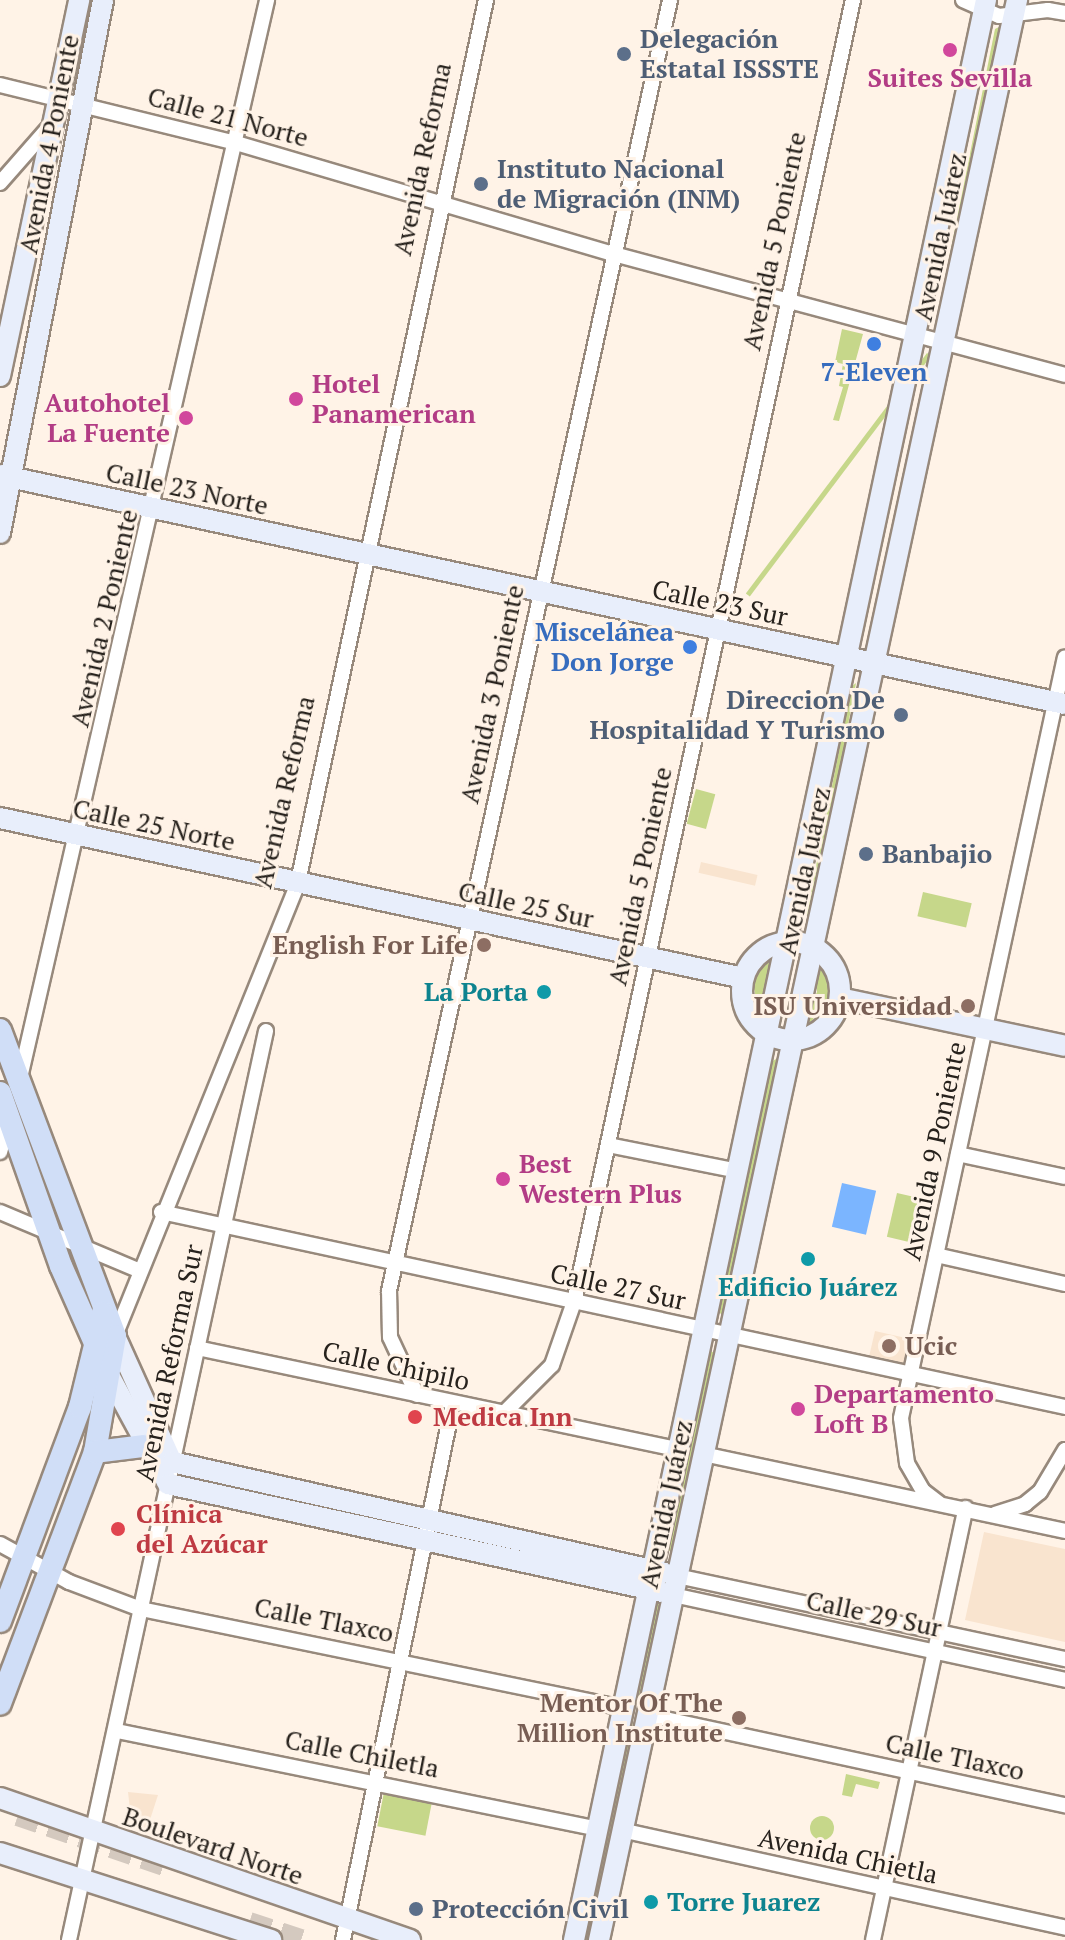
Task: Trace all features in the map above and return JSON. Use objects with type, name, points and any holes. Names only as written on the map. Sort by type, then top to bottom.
[{"type":"main road","name":"Avenida 4 Poniente","points":[[0,376],[79,0]]},
{"type":"main road","name":"Avenida 4 Poniente","points":[[0,533],[6,477],[103,0]]},
{"type":"main road","name":"Avenida Juárez","points":[[574,1940],[917,338],[985,6]]},
{"type":"main road","name":"Avenida Juárez","points":[[599,1940],[1016,8]]},
{"type":"main road","name":"Calle 23 Norte","points":[[6,477],[364,553]]},
{"type":"main road","name":"Calle 23 Sur","points":[[364,553],[1060,703]]},
{"type":"main road","name":"Calle 25 Norte","points":[[0,818],[298,882]]},
{"type":"main road","name":"Calle 25 Sur","points":[[298,882],[743,978]]},
{"type":"main road","points":[[788,941],[814,947],[835,969],[840,998],[829,1023],[794,1041],[768,1035],[748,1017],[743,978],[757,955],[788,941]]},
{"type":"main road","points":[[840,998],[1065,1046]]},
{"type":"main road","points":[[0,1030],[10,1088],[10,1120],[48,1230],[172,1462],[429,1531]]},
{"type":"main road","points":[[10,1088],[75,1241]]},
{"type":"main road","name":"Avenida Reforma","points":[[0,1621],[106,1342],[103,1313],[75,1241]]},
{"type":"main road","points":[[0,1704],[52,1574],[95,1452],[110,1377],[106,1342]]},
{"type":"main road","points":[[110,1377],[144,1446],[168,1484],[429,1531],[675,1585]]},
{"type":"main road","points":[[95,1452],[144,1446]]},
{"type":"main road","name":"Boulevard Norte","points":[[0,1798],[93,1831],[345,1930],[410,1940]]},
{"type":"main road","points":[[0,1853],[271,1940]]},
{"type":"street","name":"Avenida 2 Poniente","points":[[10,1088],[80,836],[267,0]]},
{"type":"street","name":"Avenida Reforma","points":[[106,1342],[298,882],[364,553],[486,0]]},
{"type":"street","name":"Avenida 3 Poniente","points":[[417,1395],[390,1337],[388,1303],[395,1263],[670,0]]},
{"type":"street","name":"Avenida 5 Poniente","points":[[505,1412],[552,1365],[574,1302],[785,301],[853,0]]},
{"type":"street","points":[[963,0],[985,6],[1016,8],[1043,5],[1065,13]]},
{"type":"street","name":"Calle 21 Norte","points":[[0,85],[59,97],[236,143],[614,254],[917,338],[1065,375]]},
{"type":"street","points":[[0,183],[54,122]]},
{"type":"street","name":"Avenida 9 Poniente","points":[[939,1503],[914,1477],[903,1450],[901,1418],[985,1029],[1060,703],[1065,657]]},
{"type":"street","name":"Avenida Reforma Sur","points":[[69,1940],[117,1731],[266,1031]]},
{"type":"street","points":[[0,1152],[10,1120]]},
{"type":"street","points":[[608,1145],[738,1171]]},
{"type":"street","points":[[958,1154],[1065,1177]]},
{"type":"street","points":[[0,1212],[138,1270]]},
{"type":"street","name":"Calle 27 Sur","points":[[161,1212],[1065,1407]]},
{"type":"street","points":[[936,1255],[1065,1284]]},
{"type":"street","name":"Calle Chipilo","points":[[197,1348],[679,1450]]},
{"type":"street","points":[[345,1930],[453,1403]]},
{"type":"street","points":[[994,1514],[1025,1504],[1040,1492],[1065,1450]]},
{"type":"street","points":[[703,1454],[1065,1531]]},
{"type":"street","points":[[873,1940],[966,1508]]},
{"type":"street","name":"Calle Tlaxco","points":[[0,1544],[52,1574],[141,1609],[623,1708]]},
{"type":"street","name":"Calle 29 Sur","points":[[675,1585],[939,1632],[1065,1659]]},
{"type":"street","name":"Calle 29 Sur","points":[[675,1585],[935,1652],[1065,1680]]},
{"type":"street","name":"Calle Tlaxco","points":[[647,1715],[1065,1805]]},
{"type":"street","name":"Calle Chiletla","points":[[117,1731],[375,1781],[598,1829]]},
{"type":"street","name":"Avenida Chietla","points":[[621,1830],[1065,1928]]},
{"type":"shaded area","points":[[701,862],[758,875],[755,886],[699,873]]},
{"type":"shaded area","name":"Ucic","points":[[875,1331],[909,1339],[903,1364],[869,1356]]},
{"type":"shaded area","points":[[984,1532],[1065,1549],[1065,1642],[965,1620]]},
{"type":"shaded area","points":[[128,1792],[158,1795],[146,1832],[132,1828]]},
{"type":"green space","points":[[999,27],[939,323],[936,323],[995,29]]},
{"type":"green space","points":[[842,329],[863,334],[839,421],[833,420],[843,387],[839,386],[843,364],[835,362]]},
{"type":"green space","points":[[927,353],[931,356],[750,596],[746,593]]},
{"type":"green space","points":[[856,683],[812,914],[806,916],[852,686]]},
{"type":"green space","points":[[696,789],[715,794],[706,829],[687,824]]},
{"type":"green space","points":[[923,892],[972,903],[966,928],[917,916]]},
{"type":"green space","points":[[774,950],[778,957],[765,981],[767,1010],[759,1014],[752,979],[766,953]]},
{"type":"green space","points":[[819,961],[826,964],[830,996],[808,1026],[803,1020],[817,992],[814,966]]},
{"type":"green space","points":[[776,1059],[779,1062],[723,1315],[718,1312],[771,1062]]},
{"type":"green space","points":[[897,1193],[923,1199],[913,1243],[887,1237]]},
{"type":"green space","points":[[709,1350],[716,1354],[671,1552],[666,1548]]},
{"type":"green space","points":[[655,1602],[662,1604],[637,1704],[634,1702]]},
{"type":"green space","points":[[633,1722],[591,1940],[582,1940],[629,1725]]},
{"type":"green space","points":[[846,1774],[880,1782],[878,1789],[856,1784],[852,1797],[842,1795]]},
{"type":"green space","points":[[384,1792],[432,1801],[425,1836],[377,1826]]},
{"type":"green space","points":[[822,1816],[831,1819],[834,1828],[831,1837],[822,1840],[813,1837],[810,1828],[813,1819]]},
{"type":"water","points":[[842,1183],[876,1191],[866,1235],[832,1227]]},
{"type":"tunnel","points":[[18,1815],[167,1866]]},
{"type":"tunnel","points":[[249,1923],[301,1940]]},
{"type":"place","name":"Suites Sevilla","points":[[950,50]]},
{"type":"place","name":"Delegación Estatal ISSSTE","points":[[624,54]]},
{"type":"place","name":"Instituto Nacional de Migración (INM)","points":[[481,184]]},
{"type":"place","name":"7-Eleven","points":[[874,344]]},
{"type":"place","name":"Hotel Panamerican","points":[[296,399]]},
{"type":"place","name":"Autohotel La Fuente","points":[[186,418]]},
{"type":"place","name":"Miscelánea Don Jorge","points":[[690,647]]},
{"type":"place","name":"Direccion De Hospitalidad Y Turismo","points":[[901,715]]},
{"type":"place","name":"Banbajio","points":[[866,854]]},
{"type":"place","name":"English For Life","points":[[484,945]]},
{"type":"place","name":"La Porta","points":[[544,992]]},
{"type":"place","name":"ISU Universidad","points":[[968,1006]]},
{"type":"place","name":"Best Western Plus","points":[[503,1179]]},
{"type":"place","name":"Edificio Juárez","points":[[808,1259]]},
{"type":"place","name":"Ucic","points":[[889,1346]]},
{"type":"place","name":"Departamento Loft B","points":[[798,1409]]},
{"type":"place","name":"Medica Inn","points":[[415,1417]]},
{"type":"place","name":"Clínica del Azúcar","points":[[118,1529]]},
{"type":"place","name":"Mentor Of The Million Institute","points":[[739,1718]]},
{"type":"place","name":"Torre Juarez","points":[[651,1902]]},
{"type":"place","name":"Protección Civil","points":[[416,1909]]}]
